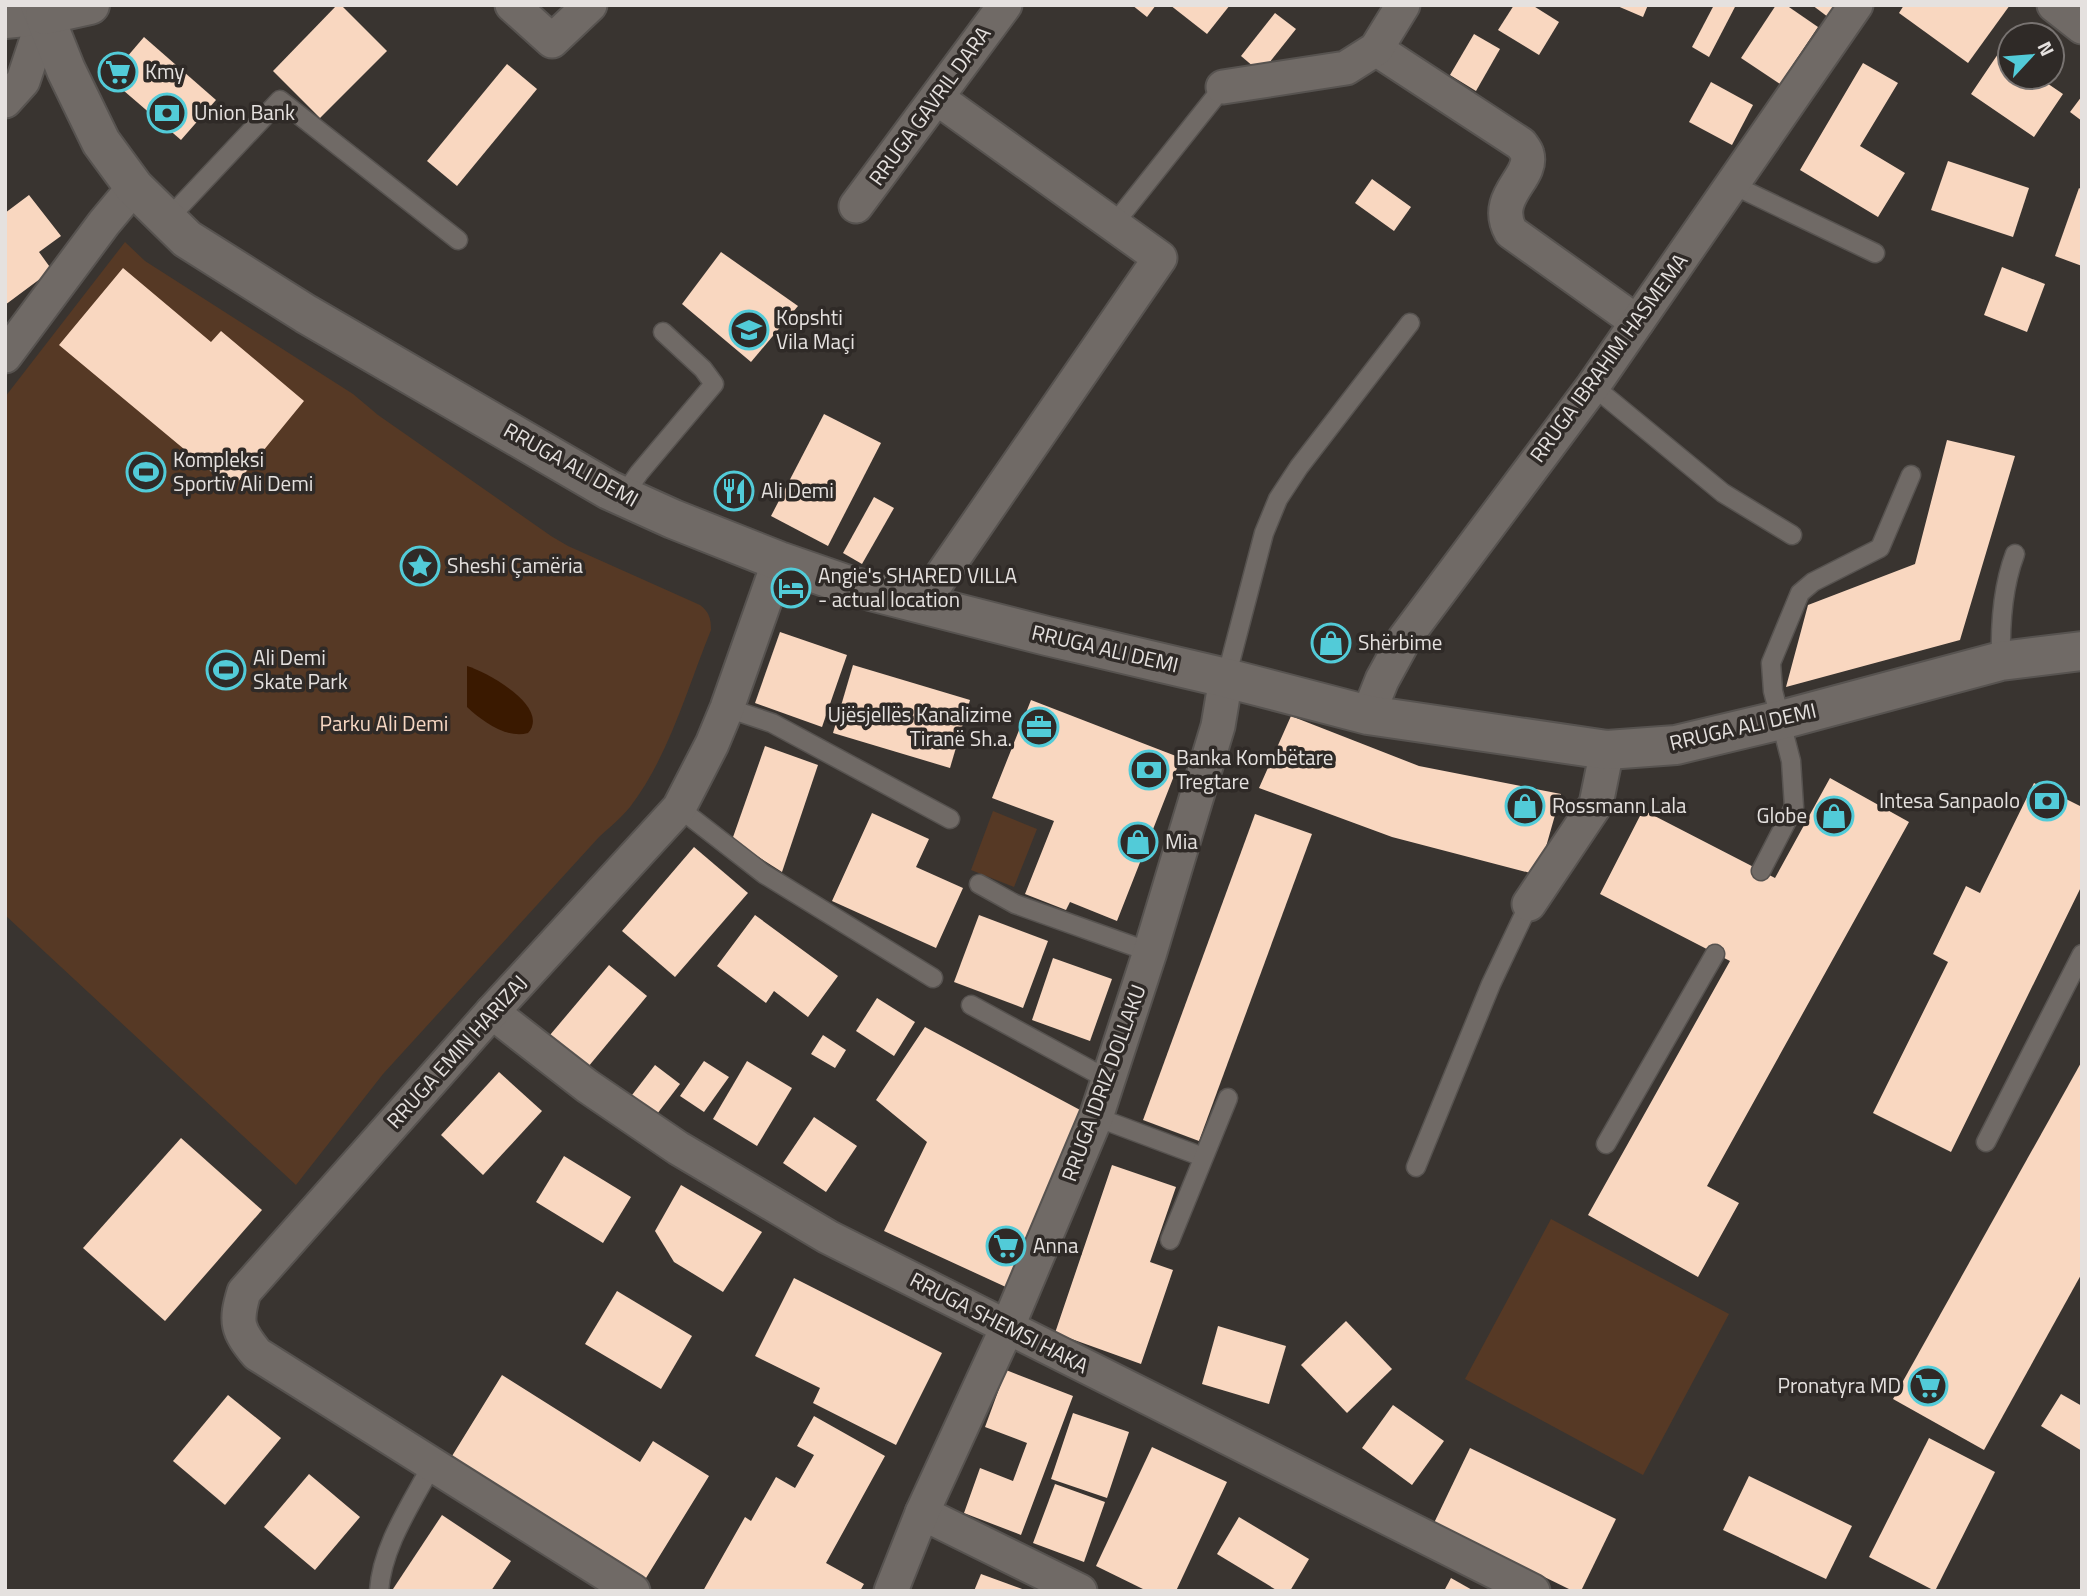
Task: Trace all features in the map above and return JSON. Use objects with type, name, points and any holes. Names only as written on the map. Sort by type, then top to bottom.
[{"type":"main road","points":[[5,19],[42,10],[90,5]]},
{"type":"main road","name":"RRUGA ALI DEMI","points":[[42,10],[90,123],[113,160],[134,187],[187,239],[306,314],[609,490],[673,519],[851,586],[1368,715],[1607,750],[1676,745],[2001,661],[2082,651]]},
{"type":"street","points":[[512,5],[552,41],[590,5]]},
{"type":"street","name":"RRUGA GAVRIL DARA","points":[[856,206],[1005,5]]},
{"type":"street","points":[[1223,88],[1346,68],[1376,49],[1403,5]]},
{"type":"street","name":"RRUGA IBRAHIM HASMEMA","points":[[1368,715],[1382,680],[1405,638],[1593,386],[1856,5]]},
{"type":"street","points":[[2054,5],[2082,27]]},
{"type":"street","points":[[5,101],[23,81],[42,10]]},
{"type":"street","points":[[1376,49],[1521,144],[1528,154],[1527,164],[1504,210],[1505,221],[1511,232],[1637,322]]},
{"type":"street","points":[[922,604],[1160,258],[937,98]]},
{"type":"street","points":[[5,356],[134,187]]},
{"type":"street","name":"RRUGA EMIN HARIZAJ","points":[[633,1591],[257,1354],[244,1338],[237,1315],[244,1292],[492,1012],[679,808],[727,708],[779,561]]},
{"type":"street","name":"RRUGA IDRIZ DOLLAKU","points":[[891,1591],[922,1513],[1007,1328],[1096,1117],[1150,952],[1218,726],[1226,678]]},
{"type":"street","points":[[1529,904],[1596,804],[1607,750]]},
{"type":"street","name":"RRUGA SHEMSI HAKA","points":[[492,1012],[587,1086],[678,1148],[828,1237],[1533,1591]]},
{"type":"street","points":[[922,1513],[1080,1591]]},
{"type":"lane","points":[[1114,224],[1223,88]]},
{"type":"lane","points":[[167,220],[280,100],[458,240]]},
{"type":"lane","points":[[1731,184],[1875,253]]},
{"type":"lane","points":[[1226,678],[1264,533],[1278,499],[1299,467],[1410,323]]},
{"type":"lane","points":[[624,496],[639,473],[714,384],[704,369],[663,332]]},
{"type":"lane","points":[[1593,386],[1723,493],[1792,535]]},
{"type":"lane","points":[[1761,871],[1794,807],[1791,761],[1773,691],[1771,663],[1800,593],[1812,582],[1880,548],[1911,475]]},
{"type":"lane","points":[[2001,661],[2002,614],[2009,570],[2015,554]]},
{"type":"lane","points":[[727,708],[772,723],[950,819]]},
{"type":"lane","points":[[679,808],[764,874],[933,978]]},
{"type":"lane","points":[[979,884],[1015,904],[1150,952]]},
{"type":"lane","points":[[1416,1167],[1491,985],[1529,904]]},
{"type":"lane","points":[[1606,1144],[1715,954]]},
{"type":"lane","points":[[1986,1142],[2082,954]]},
{"type":"lane","points":[[971,1005],[1109,1080]]},
{"type":"lane","points":[[1170,1240],[1228,1098]]},
{"type":"lane","points":[[1096,1117],[1203,1157]]},
{"type":"lane","points":[[379,1591],[380,1570],[401,1522],[433,1463]]},
{"type":"green space","name":"Parku Ali Demi","points":[[125,242],[145,261],[353,394],[378,415],[551,536],[700,605],[711,622],[711,630],[676,722],[656,766],[630,807],[599,837],[383,1074],[296,1185],[5,915],[5,397]]},
{"type":"green space","points":[[993,811],[1037,829],[1014,887],[971,870]]},
{"type":"green space","points":[[1551,1219],[1729,1314],[1643,1475],[1465,1379]]},
{"type":"shaded area","points":[[467,666],[501,683],[524,702],[531,712],[533,723],[528,733],[503,731],[487,723],[467,707]]},
{"type":"building","points":[[337,5],[341,5],[387,51],[320,118],[273,71]]},
{"type":"building","points":[[1132,5],[1156,5],[1147,17]]},
{"type":"building","points":[[1170,5],[1230,5],[1207,34]]},
{"type":"building","points":[[1514,5],[1532,5],[1559,22],[1539,55],[1498,30]]},
{"type":"building","points":[[1615,5],[1648,5],[1643,17]]},
{"type":"building","points":[[1714,5],[1736,5],[1709,57],[1692,47]]},
{"type":"building","points":[[1776,5],[1786,5],[1818,27],[1780,84],[1741,58]]},
{"type":"building","points":[[1812,5],[1837,5],[1828,17]]},
{"type":"building","points":[[1904,5],[2010,5],[1968,63],[1899,13]]},
{"type":"building","points":[[1275,13],[1296,29],[1261,73],[1241,56]]},
{"type":"building","points":[[1474,34],[1500,49],[1476,91],[1450,75]]},
{"type":"building","points":[[144,37],[216,100],[181,140],[109,78]]},
{"type":"building","points":[[1996,57],[1996,91],[2059,91],[2063,94],[2034,137],[1971,94]]},
{"type":"building","points":[[1863,63],[1898,83],[1860,146],[1905,173],[1878,217],[1800,170]]},
{"type":"building","points":[[507,64],[537,89],[457,186],[427,161]]},
{"type":"building","points":[[1711,82],[1753,105],[1732,145],[1689,122]]},
{"type":"building","points":[[2082,96],[2082,121],[2070,112]]},
{"type":"building","points":[[1948,161],[2029,188],[2013,237],[1931,210]]},
{"type":"building","points":[[1372,179],[1411,207],[1394,231],[1355,203]]},
{"type":"building","points":[[2079,188],[2082,190],[2082,266],[2055,256]]},
{"type":"building","points":[[29,195],[61,236],[39,252],[52,270],[5,305],[5,213]]},
{"type":"building","points":[[721,252],[798,306],[751,362],[682,304]]},
{"type":"building","points":[[2002,267],[2045,284],[2027,332],[1984,315]]},
{"type":"building","points":[[123,268],[211,342],[221,331],[304,401],[232,489],[59,345]]},
{"type":"building","points":[[824,414],[881,443],[828,546],[771,516]]},
{"type":"building","points":[[1947,440],[2015,456],[1960,640],[1786,687],[1808,605],[1915,564]]},
{"type":"building","points":[[874,497],[894,508],[862,564],[843,553]]},
{"type":"building","points":[[780,632],[847,655],[822,727],[755,703]]},
{"type":"building","points":[[853,665],[970,700],[950,768],[833,733]]},
{"type":"building","points":[[1031,700],[1181,758],[1117,921],[1070,902],[1066,910],[1025,894],[1054,821],[992,798]]},
{"type":"building","points":[[1291,716],[1419,766],[1561,794],[1538,875],[1392,837],[1259,788]]},
{"type":"building","points":[[765,746],[818,765],[782,872],[732,840]]},
{"type":"building","points":[[1830,778],[1909,822],[1707,1186],[1739,1203],[1698,1277],[1588,1215],[1730,961],[1600,894],[1643,810],[1775,878]]},
{"type":"building","points":[[2034,783],[2082,807],[2082,885],[1951,1152],[1873,1113],[1948,962],[1933,954],[1966,886],[1980,893]]},
{"type":"building","points":[[872,813],[929,839],[916,867],[963,888],[936,948],[832,901]]},
{"type":"building","points":[[1255,814],[1312,834],[1199,1141],[1143,1120]]},
{"type":"building","points":[[694,847],[748,893],[675,977],[622,931]]},
{"type":"building","points":[[755,915],[838,976],[808,1017],[774,991],[766,1003],[717,966]]},
{"type":"building","points":[[979,915],[1048,941],[1023,1008],[954,982]]},
{"type":"building","points":[[1053,958],[1112,979],[1090,1041],[1032,1020]]},
{"type":"building","points":[[609,965],[647,996],[588,1067],[550,1035]]},
{"type":"building","points":[[877,998],[915,1022],[894,1056],[856,1031]]},
{"type":"building","points":[[925,1027],[1082,1111],[1008,1288],[884,1231],[927,1142],[876,1100]]},
{"type":"building","points":[[823,1035],[846,1050],[835,1068],[811,1054]]},
{"type":"building","points":[[704,1061],[729,1077],[704,1112],[680,1096]]},
{"type":"building","points":[[747,1061],[792,1088],[757,1146],[713,1119]]},
{"type":"building","points":[[2082,1061],[2082,1273],[1984,1450],[1893,1399]]},
{"type":"building","points":[[655,1065],[680,1084],[657,1114],[632,1095]]},
{"type":"building","points":[[499,1072],[542,1111],[483,1175],[441,1135]]},
{"type":"building","points":[[814,1117],[857,1146],[826,1192],[783,1163]]},
{"type":"building","points":[[181,1138],[262,1210],[165,1321],[83,1248]]},
{"type":"building","points":[[564,1156],[631,1197],[603,1243],[536,1202]]},
{"type":"building","points":[[1112,1165],[1176,1187],[1150,1262],[1173,1270],[1141,1364],[1055,1333]]},
{"type":"building","points":[[681,1185],[762,1232],[723,1292],[674,1262],[655,1231]]},
{"type":"building","points":[[794,1278],[942,1353],[896,1445],[813,1403],[820,1388],[755,1356]]},
{"type":"building","points":[[617,1291],[692,1336],[661,1389],[585,1344]]},
{"type":"building","points":[[1346,1321],[1392,1369],[1347,1413],[1301,1365]]},
{"type":"building","points":[[1218,1326],[1286,1346],[1269,1404],[1202,1384]]},
{"type":"building","points":[[1006,1370],[1073,1396],[1021,1535],[964,1513],[980,1468],[1013,1481],[1027,1443],[985,1427]]},
{"type":"building","points":[[502,1375],[640,1462],[653,1441],[709,1476],[646,1578],[452,1456]]},
{"type":"building","points":[[2061,1394],[2082,1406],[2082,1451],[2041,1426]]},
{"type":"building","points":[[228,1395],[281,1438],[225,1505],[173,1461]]},
{"type":"building","points":[[1393,1405],[1444,1441],[1412,1485],[1362,1448]]},
{"type":"building","points":[[1073,1413],[1129,1432],[1107,1498],[1051,1479]]},
{"type":"building","points":[[814,1416],[885,1456],[826,1563],[864,1584],[860,1591],[703,1591],[745,1517],[751,1521],[776,1477],[795,1488],[814,1455],[797,1446]]},
{"type":"building","points":[[1929,1438],[1995,1472],[1935,1591],[1869,1557]]},
{"type":"building","points":[[1152,1447],[1227,1482],[1176,1591],[1147,1591],[1096,1566]]},
{"type":"building","points":[[1470,1448],[1616,1519],[1581,1591],[1573,1591],[1434,1523]]},
{"type":"building","points":[[309,1474],[360,1517],[315,1570],[264,1527]]},
{"type":"building","points":[[1749,1476],[1852,1526],[1826,1579],[1723,1530]]},
{"type":"building","points":[[1055,1484],[1105,1502],[1084,1562],[1033,1543]]},
{"type":"building","points":[[442,1515],[511,1561],[491,1591],[393,1589]]},
{"type":"building","points":[[1239,1517],[1309,1559],[1290,1591],[1278,1591],[1217,1554]]},
{"type":"building","points":[[981,1574],[1025,1590],[1025,1591],[974,1591]]},
{"type":"building","points":[[1451,1578],[1474,1591],[1444,1591]]},
{"type":"place","name":"Kmy","points":[[118,72]]},
{"type":"place","name":"Union Bank","points":[[167,113]]},
{"type":"place","name":"Kopshti Vila Maçi","points":[[749,330]]},
{"type":"place","name":"Kompleksi Sportiv Ali Demi","points":[[146,472]]},
{"type":"place","name":"Ali Demi","points":[[734,491]]},
{"type":"place","name":"Sheshi Çamëria","points":[[420,566]]},
{"type":"place","name":"Angie's SHARED VILLA - actual location","points":[[791,588]]},
{"type":"place","name":"Shërbime","points":[[1331,643]]},
{"type":"place","name":"Ali Demi Skate Park","points":[[226,670]]},
{"type":"place","name":"Ujësjellës Kanalizime Tiranë Sh.a.","points":[[1039,727]]},
{"type":"place","name":"Banka Kombëtare Tregtare","points":[[1149,770]]},
{"type":"place","name":"Intesa Sanpaolo","points":[[2047,801]]},
{"type":"place","name":"Rossmann Lala","points":[[1525,806]]},
{"type":"place","name":"Globe","points":[[1834,816]]},
{"type":"place","name":"Mia","points":[[1138,842]]},
{"type":"place","name":"Anna","points":[[1006,1246]]},
{"type":"place","name":"Pronatyra MD","points":[[1928,1386]]}]
